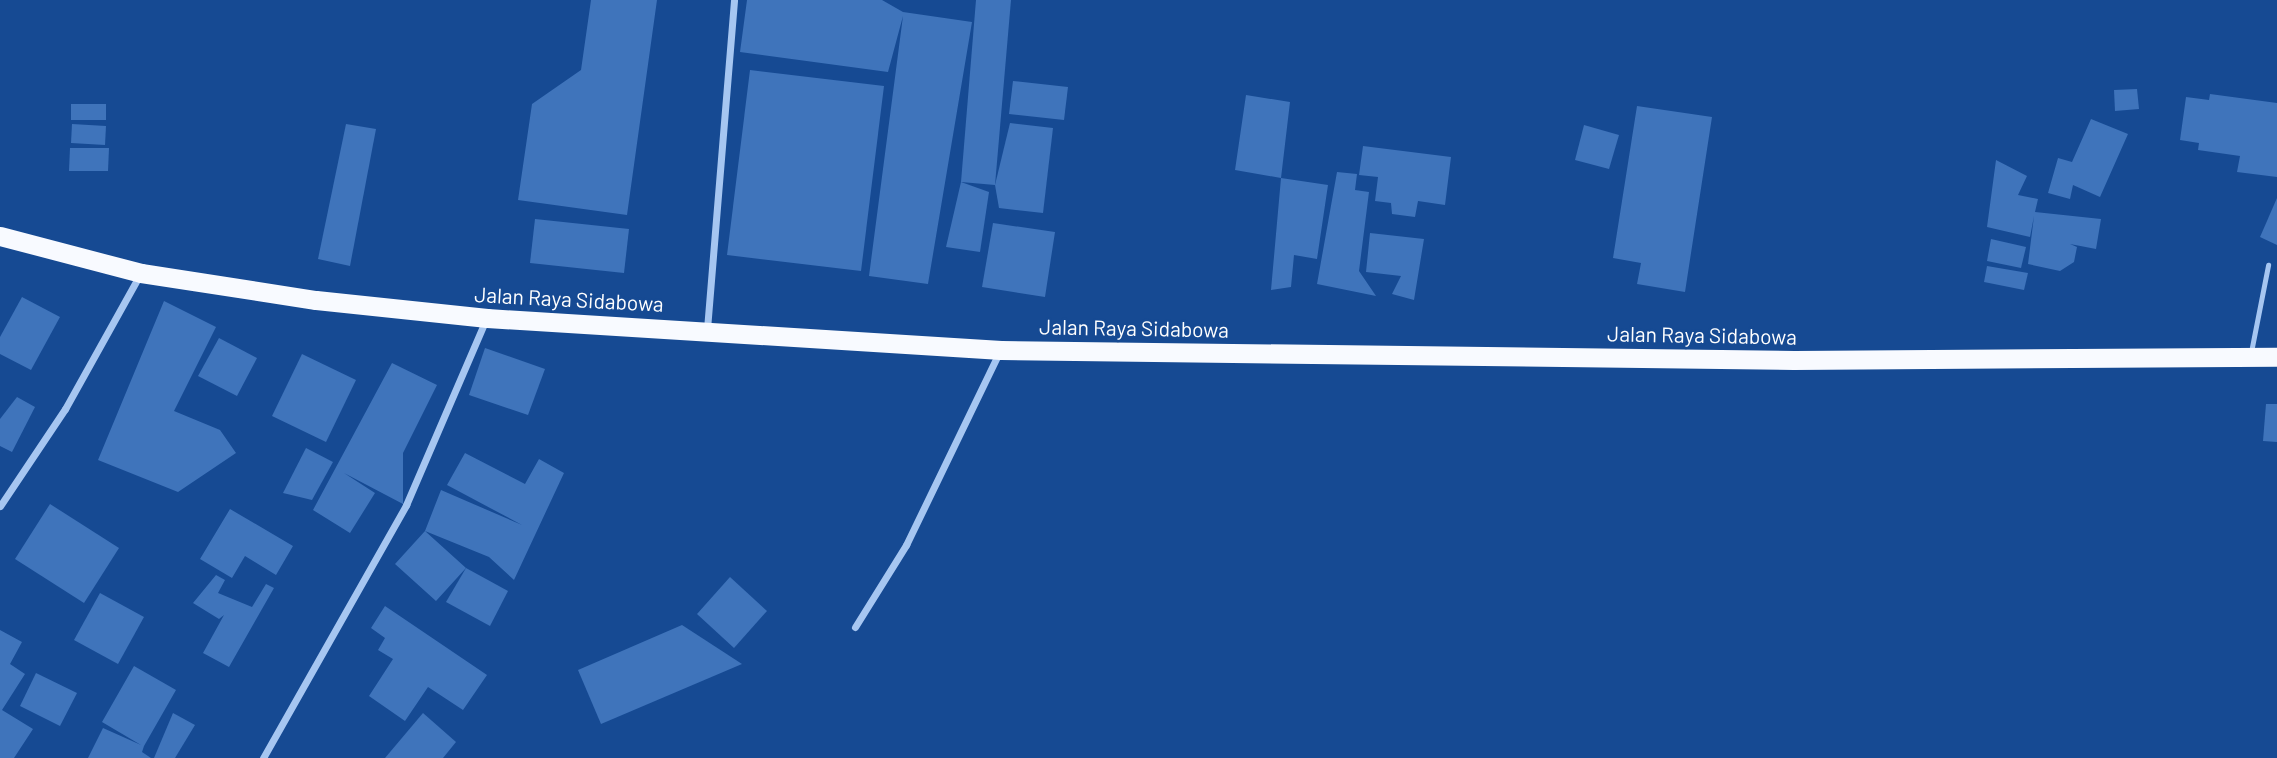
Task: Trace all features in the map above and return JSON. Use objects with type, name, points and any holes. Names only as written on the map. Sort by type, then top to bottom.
[{"type":"highway","name":"Jalan Raya Sidabowa","points":[[0,236],[141,273],[487,318],[1001,349],[1794,360],[2277,357]]},
{"type":"street","points":[[707,330],[734,0]]},
{"type":"street","points":[[0,506],[65,409],[141,273]]},
{"type":"street","points":[[263,758],[407,506],[487,318]]},
{"type":"street","points":[[855,627],[906,545],[1001,349]]},
{"type":"lane","points":[[2249,358],[2267,265]]},
{"type":"building","points":[[591,0],[657,0],[627,215],[518,200],[532,104],[581,70]]},
{"type":"building","points":[[747,0],[882,0],[903,12],[972,22],[928,284],[869,276],[903,16],[888,72],[740,52]]},
{"type":"building","points":[[976,0],[1011,0],[995,185],[961,182]]},
{"type":"building","points":[[750,70],[884,86],[861,271],[727,255]]},
{"type":"building","points":[[1013,81],[1068,87],[1064,120],[1009,114]]},
{"type":"building","points":[[2137,89],[2139,109],[2115,111],[2114,90]]},
{"type":"building","points":[[2210,94],[2277,103],[2277,177],[2237,172],[2240,156],[2198,150],[2199,143],[2180,140],[2186,97],[2209,100]]},
{"type":"building","points":[[1246,95],[1290,102],[1281,178],[1235,170]]},
{"type":"building","points":[[71,104],[106,104],[106,120],[71,120]]},
{"type":"building","points":[[1637,106],[1712,117],[1685,292],[1637,284],[1641,263],[1613,258]]},
{"type":"building","points":[[2091,119],[2128,134],[2100,197],[2073,185],[2070,199],[2048,193],[2058,158],[2072,162]]},
{"type":"building","points":[[1010,123],[1053,128],[1043,213],[999,208],[995,185]]},
{"type":"building","points":[[72,124],[106,126],[105,145],[71,143]]},
{"type":"building","points":[[346,124],[376,129],[350,266],[318,259]]},
{"type":"building","points":[[1584,125],[1619,135],[1609,169],[1575,160]]},
{"type":"building","points":[[1363,146],[1451,157],[1445,205],[1418,201],[1415,217],[1392,214],[1391,203],[1375,201],[1378,177],[1359,175]]},
{"type":"building","points":[[70,148],[109,148],[108,171],[69,171]]},
{"type":"building","points":[[1996,160],[2027,176],[2018,195],[2038,199],[2035,212],[2101,219],[2096,249],[2070,244],[2077,247],[2074,262],[2060,271],[2028,264],[2034,216],[2030,237],[1987,227]]},
{"type":"building","points":[[1337,172],[1357,174],[1355,190],[1369,192],[1359,271],[1376,296],[1317,284]]},
{"type":"building","points":[[1281,178],[1328,185],[1317,259],[1294,255],[1291,287],[1271,290]]},
{"type":"building","points":[[961,182],[989,192],[980,252],[946,247]]},
{"type":"building","points":[[2277,198],[2277,245],[2260,237]]},
{"type":"building","points":[[535,219],[629,229],[624,273],[530,263]]},
{"type":"building","points":[[993,223],[1055,232],[1045,297],[982,287]]},
{"type":"building","points":[[1370,233],[1424,239],[1414,300],[1392,294],[1401,276],[1366,272]]},
{"type":"building","points":[[1991,239],[2026,247],[2021,268],[1987,261]]},
{"type":"building","points":[[1987,266],[2028,273],[2024,290],[1984,282]]},
{"type":"building","points":[[22,297],[60,317],[31,370],[0,354],[0,337]]},
{"type":"building","points":[[164,301],[216,327],[174,411],[220,430],[236,453],[178,492],[98,460]]},
{"type":"building","points":[[219,338],[257,358],[237,396],[198,376]]},
{"type":"building","points":[[485,348],[545,369],[528,415],[469,395]]},
{"type":"building","points":[[302,354],[356,380],[326,442],[272,416]]},
{"type":"building","points":[[392,363],[437,385],[403,453],[403,504],[344,473],[375,493],[350,533],[313,510]]},
{"type":"building","points":[[17,397],[35,407],[12,452],[0,446],[0,419]]},
{"type":"building","points":[[2266,404],[2277,404],[2277,442],[2263,441]]},
{"type":"building","points":[[306,448],[333,462],[312,500],[283,493]]},
{"type":"building","points":[[465,453],[525,484],[539,459],[564,473],[514,580],[489,557],[425,531],[441,490],[522,525],[447,485]]},
{"type":"building","points":[[50,504],[119,548],[84,603],[15,559]]},
{"type":"building","points":[[230,509],[293,546],[276,575],[245,556],[232,578],[200,559]]},
{"type":"building","points":[[425,531],[466,568],[436,601],[395,564]]},
{"type":"building","points":[[466,568],[508,591],[490,626],[446,602]]},
{"type":"building","points":[[216,575],[225,580],[218,593],[252,607],[266,584],[274,588],[229,667],[203,653],[224,615],[219,619],[193,603]]},
{"type":"building","points":[[730,577],[767,611],[734,648],[697,614]]},
{"type":"building","points":[[100,593],[144,617],[118,664],[74,640]]},
{"type":"building","points":[[385,606],[487,675],[463,710],[428,687],[405,721],[369,696],[393,659],[378,650],[385,638],[371,628]]},
{"type":"building","points":[[682,625],[742,664],[601,724],[578,670]]},
{"type":"building","points":[[0,630],[22,642],[10,664],[25,674],[2,710],[33,729],[14,758],[0,758]]},
{"type":"building","points":[[134,666],[176,690],[144,746],[142,752],[151,758],[88,758],[103,728],[141,745],[102,722]]},
{"type":"building","points":[[36,673],[77,693],[60,726],[20,706]]},
{"type":"building","points":[[173,713],[195,725],[175,758],[154,758]]},
{"type":"building","points":[[423,713],[456,742],[443,758],[385,758]]}]
